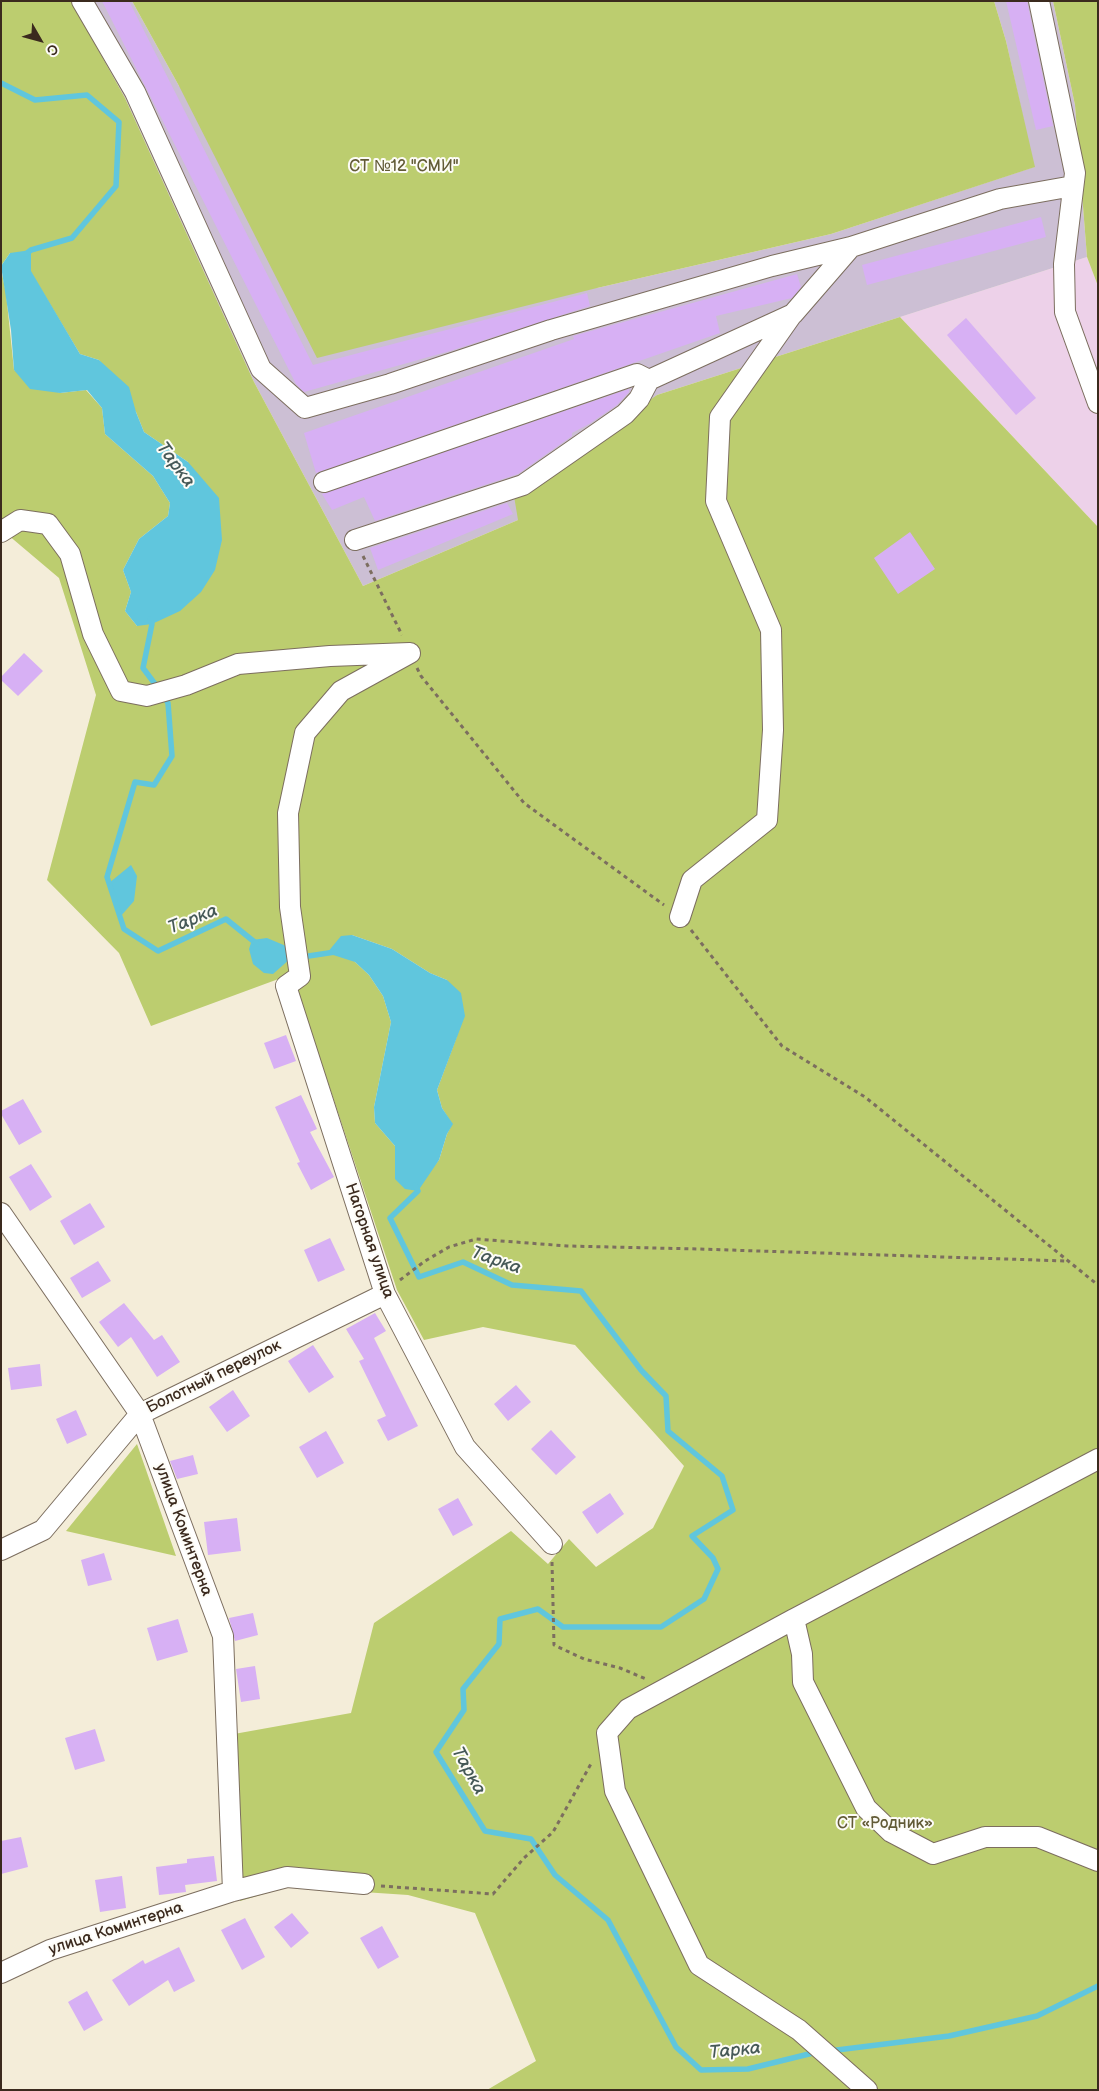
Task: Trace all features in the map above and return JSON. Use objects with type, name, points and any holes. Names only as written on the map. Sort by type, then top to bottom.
[{"type":"street","points":[[82,1],[135,92],[261,369],[305,408],[390,384],[560,327],[772,266],[851,247],[1000,199],[1073,186]]},
{"type":"street","points":[[1039,1],[1075,173],[1064,264],[1065,312],[1098,403]]},
{"type":"street","points":[[680,917],[692,880],[767,820],[773,730],[771,630],[716,501],[720,417],[792,314],[851,247]]},
{"type":"street","points":[[355,540],[523,485],[625,414],[639,399],[649,380],[792,314]]},
{"type":"street","points":[[324,482],[637,374],[649,380]]},
{"type":"street","points":[[1,532],[20,520],[48,524],[70,554],[93,634],[121,691],[147,696],[186,685],[238,664],[330,656],[410,653]]},
{"type":"street","name":"Нагорная улица","points":[[410,653],[341,691],[305,733],[288,813],[290,907],[296,945],[293,981],[385,1294],[465,1447],[552,1544]]},
{"type":"street","name":"улица Коминтерна","points":[[1,1212],[140,1414],[222,1636],[233,1891]]},
{"type":"street","name":"Болотный переулок","points":[[1,1550],[43,1530],[140,1414],[385,1294]]},
{"type":"street","points":[[867,2090],[799,2030],[699,1965],[615,1791],[608,1733],[628,1709],[794,1619],[1098,1459]]},
{"type":"street","points":[[794,1619],[802,1654],[803,1682],[866,1808],[891,1832],[933,1854],[985,1837],[1038,1836],[1098,1861]]},
{"type":"street","name":"улица Коминтерна","points":[[1,1973],[50,1950],[233,1891],[287,1877],[364,1884]]},
{"type":"path","points":[[355,540],[421,676],[524,803],[680,917],[782,1046],[865,1097],[1098,1285]]},
{"type":"path","points":[[402,1279],[425,1261],[449,1247],[476,1238],[567,1246],[698,1248],[1068,1261]]},
{"type":"path","points":[[552,1581],[554,1645],[584,1659],[620,1668],[667,1688]]},
{"type":"path","points":[[364,1884],[493,1894],[524,1858],[553,1832],[608,1733]]},
{"type":"shaded area","points":[[71,1],[132,1],[179,86],[597,288],[831,234],[1034,167],[1006,41],[994,1],[1053,1],[1075,105],[1087,257],[657,395],[518,520],[363,586],[254,382],[125,98]]},
{"type":"shaded area","points":[[1087,257],[1098,286],[1098,527],[900,317]]},
{"type":"green space","name":"СТ «Родник»","points":[[1,1],[71,1],[125,98],[254,382],[363,586],[518,520],[514,496],[657,395],[900,317],[1098,527],[1098,2090],[487,2090],[536,2061],[475,1913],[408,1895],[288,1887],[240,1901],[234,1734],[351,1713],[374,1623],[511,1531],[548,1564],[569,1539],[596,1567],[653,1528],[684,1466],[575,1345],[483,1327],[424,1340],[397,1290],[292,974],[151,1026],[119,953],[47,880],[96,695],[59,578],[1,529],[1,269],[6,293],[14,370],[60,393],[86,390],[102,408],[105,434],[153,476],[170,503],[168,516],[139,539],[123,570],[131,592],[125,611],[137,626],[188,462],[144,432],[136,412],[99,360],[80,354],[30,271],[10,253],[1,266]],"holes":[[[352,935],[392,949],[430,973],[447,980],[457,1036],[437,1090],[442,1108],[452,1124],[439,1160],[429,1172],[395,1179],[395,1146],[375,1123],[374,1107],[391,1022],[383,996],[369,975],[354,961]]]},
{"type":"green space","name":"СТ №12 \"СМИ\"","points":[[132,1],[994,1],[1006,41],[1035,167],[831,234],[597,288],[317,358],[179,86]]},
{"type":"green space","points":[[1053,1],[1098,1],[1098,286],[1087,257],[1075,105]]},
{"type":"green space","points":[[137,1444],[176,1556],[66,1531]]},
{"type":"water","points":[[31,250],[31,271],[80,354],[99,360],[129,387],[144,432],[188,462],[219,498],[222,540],[215,570],[201,592],[180,611],[152,624],[137,626],[125,611],[131,592],[123,570],[139,539],[168,516],[170,503],[153,476],[105,434],[102,408],[87,390],[60,393],[30,389],[14,370],[11,330],[1,266],[10,253]]},
{"type":"water","points":[[131,865],[137,876],[134,901],[120,917],[109,883]]},
{"type":"water","points":[[352,935],[392,949],[430,973],[447,980],[461,993],[465,1016],[437,1090],[442,1108],[453,1124],[447,1134],[439,1160],[418,1191],[405,1189],[395,1179],[395,1146],[375,1123],[374,1107],[391,1022],[383,996],[369,975],[355,962],[327,953],[341,936]]},
{"type":"water","points":[[267,938],[286,946],[291,958],[273,974],[264,973],[253,964],[249,949],[252,940]]},
{"type":"building","points":[[102,1],[129,1],[313,365],[587,293],[590,306],[450,351],[304,392],[296,384]]},
{"type":"building","points":[[1006,1],[1027,1],[1053,126],[1036,130]]},
{"type":"building","points":[[1041,217],[1046,237],[867,285],[862,265]]},
{"type":"building","points":[[797,274],[801,287],[792,298],[716,316],[720,333],[316,473],[304,433],[574,339],[573,336]]},
{"type":"building","points":[[966,318],[1036,398],[1016,415],[947,335]]},
{"type":"building","points":[[629,389],[629,392],[617,405],[572,433],[572,436],[518,474],[375,521],[364,497],[332,510],[322,494]]},
{"type":"building","points":[[507,503],[513,514],[378,570],[370,548]]},
{"type":"building","points":[[910,532],[935,569],[898,594],[874,558]]},
{"type":"building","points":[[24,653],[43,671],[18,696],[1,680],[1,677]]},
{"type":"building","points":[[286,1035],[296,1061],[274,1069],[264,1043]]},
{"type":"building","points":[[301,1095],[317,1129],[310,1132],[334,1177],[311,1190],[297,1163],[300,1162],[275,1107]]},
{"type":"building","points":[[23,1099],[42,1132],[19,1145],[1,1111]]},
{"type":"building","points":[[31,1164],[52,1197],[30,1211],[9,1177]]},
{"type":"building","points":[[90,1203],[105,1227],[74,1245],[60,1221]]},
{"type":"building","points":[[330,1238],[345,1270],[318,1282],[304,1250]]},
{"type":"building","points":[[98,1261],[111,1281],[82,1298],[70,1278]]},
{"type":"building","points":[[124,1303],[154,1340],[162,1335],[180,1362],[157,1377],[131,1337],[118,1347],[99,1322]]},
{"type":"building","points":[[375,1313],[386,1331],[374,1338],[418,1426],[388,1441],[377,1420],[386,1416],[359,1361],[364,1359],[346,1329]]},
{"type":"building","points":[[313,1345],[334,1377],[309,1393],[288,1361]]},
{"type":"building","points":[[40,1364],[42,1386],[11,1390],[8,1368]]},
{"type":"building","points":[[516,1385],[531,1402],[508,1421],[494,1404]]},
{"type":"building","points":[[233,1390],[250,1416],[227,1432],[209,1407]]},
{"type":"building","points":[[76,1410],[87,1435],[67,1444],[56,1419]]},
{"type":"building","points":[[551,1430],[576,1457],[556,1475],[531,1449]]},
{"type":"building","points":[[326,1431],[344,1463],[317,1478],[299,1447]]},
{"type":"building","points":[[193,1455],[198,1474],[177,1479],[170,1461]]},
{"type":"building","points":[[610,1493],[624,1514],[597,1534],[582,1512]]},
{"type":"building","points":[[458,1498],[473,1525],[453,1536],[438,1509]]},
{"type":"building","points":[[237,1518],[241,1551],[208,1555],[204,1522]]},
{"type":"building","points":[[104,1553],[112,1580],[88,1586],[81,1560]]},
{"type":"building","points":[[253,1613],[258,1635],[235,1641],[229,1618]]},
{"type":"building","points":[[178,1619],[188,1652],[157,1661],[147,1628]]},
{"type":"building","points":[[255,1666],[260,1699],[241,1702],[236,1669]]},
{"type":"building","points":[[95,1729],[105,1761],[75,1770],[65,1738]]},
{"type":"building","points":[[21,1837],[28,1867],[1,1874],[1,1841]]},
{"type":"building","points":[[214,1856],[217,1881],[185,1885],[186,1892],[159,1895],[156,1867],[187,1863],[187,1859]]},
{"type":"building","points":[[122,1876],[126,1908],[100,1912],[95,1880]]},
{"type":"building","points":[[292,1913],[309,1933],[291,1948],[274,1927]]},
{"type":"building","points":[[245,1918],[265,1957],[242,1970],[221,1930]]},
{"type":"building","points":[[382,1926],[399,1957],[378,1969],[360,1938]]},
{"type":"building","points":[[179,1947],[195,1981],[174,1992],[168,1980],[129,2006],[112,1980],[143,1960],[145,1964]]},
{"type":"building","points":[[87,1991],[103,2020],[84,2031],[68,2002]]},
{"type":"waterway","name":"Тарка","points":[[1,83],[35,100],[87,95],[119,122],[116,186],[72,238],[31,250],[26,254]]},
{"type":"waterway","name":"Тарка","points":[[150,619],[152,624],[143,668],[158,688]]},
{"type":"waterway","name":"Тарка","points":[[163,696],[168,703],[172,756],[154,785],[135,782],[107,877],[124,929],[158,951],[226,919],[257,944]]},
{"type":"waterway","name":"Тарка","points":[[302,957],[335,952]]},
{"type":"waterway","name":"Тарка","points":[[415,1185],[418,1191],[390,1218],[419,1277],[463,1262],[512,1285],[581,1291],[641,1370],[666,1396],[668,1431],[722,1476],[733,1510],[692,1536],[713,1558],[718,1569],[704,1599],[661,1627],[563,1627],[538,1609],[500,1619],[499,1644],[463,1689],[464,1710],[436,1752],[485,1831],[531,1839],[555,1875],[608,1920],[676,2047],[701,2070],[748,2069],[817,2052]]},
{"type":"waterway","name":"Тарка","points":[[829,2051],[949,2036],[1037,2016],[1098,1986]]}]
